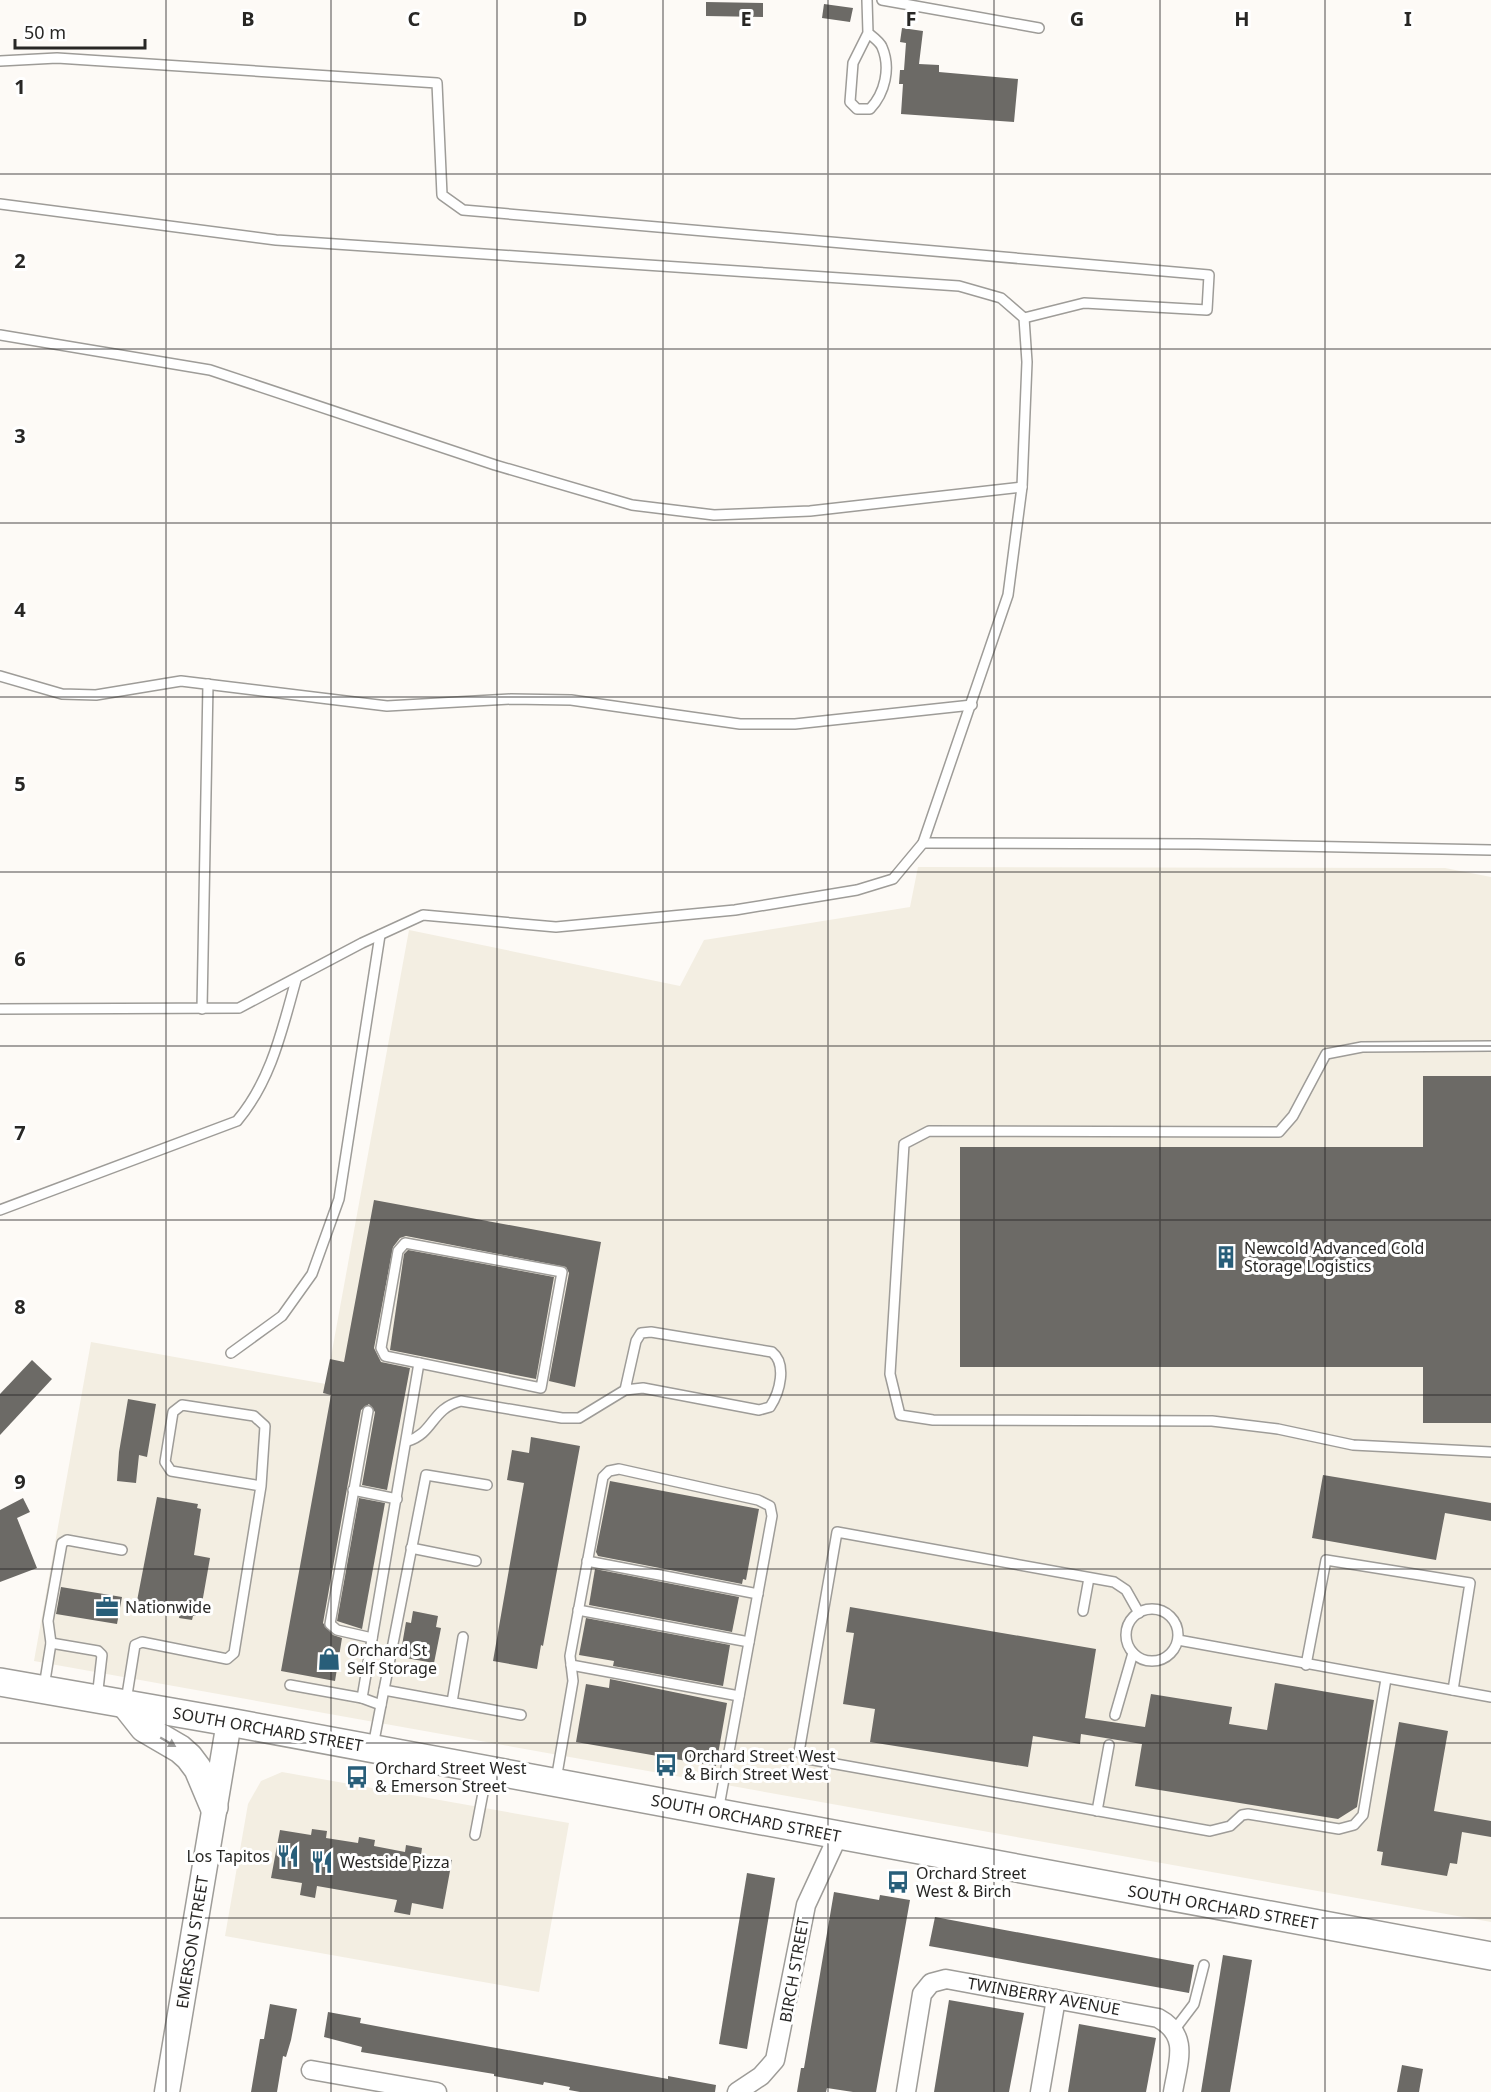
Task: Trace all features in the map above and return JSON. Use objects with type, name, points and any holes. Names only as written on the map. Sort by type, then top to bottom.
[{"type":"main road","name":"SOUTH ORCHARD STREET","points":[[0,1682],[229,1722],[1491,1956]]},
{"type":"main road","points":[[125,1704],[144,1728],[180,1749],[189,1757],[198,1769],[214,1807]]},
{"type":"main road","name":"EMERSON STREET","points":[[167,2092],[229,1722]]},
{"type":"street","name":"BIRCH STREET","points":[[736,2092],[761,2076],[775,2060],[780,2049],[806,1905],[838,1836]]},
{"type":"street","name":"TWINBERRY AVENUE","points":[[906,2092],[924,1989],[938,1980],[946,1979],[1148,2015],[1170,2026]]},
{"type":"street","points":[[1040,2092],[1056,1999]]},
{"type":"street","points":[[1170,2026],[1179,2044],[1173,2092]]},
{"type":"street","points":[[311,2070],[436,2092]]},
{"type":"lane","points":[[867,0],[868,33],[853,63],[850,102],[857,109],[870,109],[879,99],[886,73],[882,45],[868,33]]},
{"type":"lane","points":[[882,0],[1039,28]]},
{"type":"lane","points":[[0,61],[57,58],[437,83],[442,195],[463,210],[1209,275],[1207,310],[1084,303],[1024,318]]},
{"type":"lane","points":[[0,204],[276,240],[959,285],[1001,298],[1024,318],[1027,362],[1022,487],[1008,595],[923,843],[893,879],[857,890],[735,910],[556,927],[423,915],[239,1008],[0,1009]]},
{"type":"lane","points":[[0,335],[210,370],[495,465],[632,505],[714,515],[810,511],[1022,487]]},
{"type":"lane","points":[[0,676],[62,694],[96,695],[181,681],[387,706],[511,699],[571,700],[740,724],[795,724],[972,705]]},
{"type":"lane","points":[[202,1009],[208,684]]},
{"type":"lane","points":[[923,843],[1186,844],[1491,850]]},
{"type":"lane","points":[[231,1353],[282,1316],[312,1274],[339,1199],[380,935]]},
{"type":"lane","points":[[0,1210],[237,1121],[255,1100],[279,1045],[296,980]]},
{"type":"lane","points":[[1491,1046],[1362,1047],[1326,1054],[1293,1116],[1279,1132],[929,1131],[904,1144],[890,1374],[900,1415],[933,1420],[1212,1421],[1278,1430],[1353,1445],[1491,1452]]},
{"type":"lane","points":[[405,1243],[562,1272],[541,1388],[419,1363],[385,1356],[381,1348],[398,1251],[405,1243]]},
{"type":"lane","points":[[408,1441],[420,1437],[447,1405],[461,1401],[562,1418],[579,1418],[625,1390],[643,1388],[759,1410],[770,1407],[776,1399],[782,1366],[778,1357],[772,1352],[651,1332],[641,1333],[636,1341],[625,1390]]},
{"type":"lane","points":[[362,1698],[408,1441],[419,1363]]},
{"type":"lane","points":[[125,1704],[135,1646],[142,1642],[227,1659],[234,1653],[261,1486],[265,1426],[254,1416],[182,1405],[173,1412],[165,1462],[171,1471],[261,1486]]},
{"type":"lane","points":[[368,1411],[330,1624],[337,1630],[372,1638]]},
{"type":"lane","points":[[556,1783],[573,1681],[570,1656],[603,1477],[609,1471],[619,1469],[758,1500],[770,1506],[772,1516],[718,1813]]},
{"type":"lane","points":[[373,1749],[426,1476],[487,1485]]},
{"type":"lane","points":[[353,1490],[397,1499]]},
{"type":"lane","points":[[1139,1613],[1126,1590],[1114,1582],[837,1532],[800,1752],[808,1759],[1210,1831],[1230,1826],[1242,1815],[1248,1814],[1339,1829],[1354,1825],[1363,1815],[1386,1678]]},
{"type":"lane","points":[[43,1689],[51,1643],[48,1621],[62,1543],[67,1540],[122,1550]]},
{"type":"lane","points":[[411,1548],[476,1561]]},
{"type":"lane","points":[[1306,1665],[1326,1560],[1470,1584],[1453,1690]]},
{"type":"lane","points":[[587,1561],[758,1594]]},
{"type":"lane","points":[[1083,1611],[1089,1578]]},
{"type":"lane","points":[[578,1610],[749,1642]]},
{"type":"lane","points":[[1153,1610],[1167,1614],[1176,1626],[1178,1640],[1170,1654],[1163,1659],[1147,1661],[1133,1653],[1129,1647],[1126,1631],[1133,1618],[1139,1613],[1153,1610]]},
{"type":"lane","points":[[452,1702],[463,1637]]},
{"type":"lane","points":[[1178,1640],[1491,1697]]},
{"type":"lane","points":[[51,1643],[98,1651],[102,1655],[97,1699]]},
{"type":"lane","points":[[1115,1715],[1133,1653]]},
{"type":"lane","points":[[571,1665],[740,1696]]},
{"type":"lane","points":[[290,1685],[362,1698],[381,1705]]},
{"type":"lane","points":[[384,1690],[521,1715]]},
{"type":"lane","points":[[1097,1811],[1109,1745]]},
{"type":"lane","points":[[475,1835],[488,1770]]},
{"type":"lane","points":[[1170,2026],[1194,2004],[1204,1965]]},
{"type":"shaded area","points":[[918,867],[1445,868],[1491,877],[1491,1922],[34,1661],[91,1342],[326,1384],[409,930],[680,986],[704,940],[910,907]]},
{"type":"shaded area","points":[[282,1772],[569,1823],[539,1992],[225,1936],[248,1804],[261,1781]]},
{"type":"building","points":[[706,2],[763,3],[763,17],[706,16]]},
{"type":"building","points":[[824,4],[853,8],[850,22],[822,18]]},
{"type":"building","points":[[902,28],[923,31],[919,64],[939,65],[939,72],[1018,79],[1014,122],[901,114],[903,84],[899,84],[900,70],[904,70],[906,43],[900,42]]},
{"type":"building","name":"Newcold Advanced Cold Storage Logistics","points":[[1423,1076],[1491,1076],[1491,1423],[1423,1423],[1423,1367],[960,1367],[960,1147],[1423,1147]]},
{"type":"building","points":[[374,1200],[601,1242],[575,1387],[549,1381],[569,1273],[566,1267],[406,1236],[400,1238],[393,1247],[374,1348],[381,1362],[410,1368],[387,1490],[362,1485],[375,1412],[369,1404],[361,1410],[323,1623],[333,1635],[342,1638],[335,1681],[281,1671],[331,1395],[323,1393],[330,1359],[344,1362]]},
{"type":"building","points":[[408,1250],[554,1277],[536,1379],[390,1350],[404,1254]]},
{"type":"building","points":[[32,1360],[52,1379],[0,1435],[0,1394]]},
{"type":"building","points":[[128,1399],[156,1404],[147,1457],[139,1455],[136,1483],[117,1481],[119,1452]]},
{"type":"building","points":[[531,1437],[580,1446],[537,1669],[493,1661],[524,1483],[507,1480],[512,1450],[529,1453]]},
{"type":"building","points":[[1323,1475],[1491,1503],[1491,1521],[1445,1513],[1436,1560],[1312,1538]]},
{"type":"building","points":[[610,1481],[759,1509],[746,1580],[743,1579],[742,1584],[598,1556],[596,1552]]},
{"type":"building","points":[[157,1497],[198,1504],[197,1508],[201,1509],[194,1555],[210,1558],[201,1609],[198,1609],[192,1620],[179,1618],[180,1613],[136,1606]]},
{"type":"building","points":[[23,1498],[30,1512],[17,1518],[37,1568],[0,1582],[0,1510]]},
{"type":"building","points":[[359,1498],[385,1503],[362,1629],[337,1621]]},
{"type":"building","points":[[595,1569],[739,1597],[732,1632],[589,1605]]},
{"type":"building","points":[[61,1587],[122,1597],[117,1624],[56,1614]]},
{"type":"building","points":[[850,1607],[1096,1649],[1085,1718],[1145,1727],[1151,1694],[1232,1707],[1229,1724],[1267,1730],[1275,1683],[1374,1700],[1357,1807],[1338,1819],[1135,1786],[1142,1744],[1081,1734],[1080,1744],[1033,1736],[1028,1767],[870,1742],[875,1709],[843,1704],[854,1633],[846,1632]]},
{"type":"building","points":[[413,1611],[438,1616],[436,1627],[441,1628],[434,1663],[400,1657],[406,1622],[411,1623]]},
{"type":"building","points":[[586,1618],[730,1645],[723,1686],[613,1666],[614,1661],[579,1655]]},
{"type":"building","points":[[610,1679],[727,1703],[716,1766],[576,1742],[586,1684],[609,1688]]},
{"type":"building","points":[[1399,1722],[1448,1731],[1434,1811],[1491,1821],[1491,1837],[1462,1832],[1457,1864],[1450,1863],[1447,1876],[1381,1865],[1383,1852],[1377,1851]]},
{"type":"building","points":[[312,1829],[327,1831],[326,1838],[358,1843],[359,1837],[375,1840],[374,1846],[405,1852],[406,1845],[422,1848],[421,1855],[452,1860],[443,1909],[412,1903],[410,1915],[394,1912],[397,1900],[317,1886],[315,1898],[300,1895],[302,1883],[271,1878],[280,1830],[311,1835]]},
{"type":"building","points":[[747,1873],[775,1878],[747,2049],[719,2044]]},
{"type":"building","points":[[834,1892],[879,1900],[880,1895],[910,1900],[876,2092],[853,2092],[827,2088],[826,2092],[797,2092],[801,2068],[804,2068]]},
{"type":"building","points":[[935,1917],[1194,1965],[1189,1993],[929,1946]]},
{"type":"building","points":[[1223,1955],[1252,1960],[1230,2092],[1201,2092]]},
{"type":"building","points":[[949,2000],[1024,2013],[1009,2092],[934,2092]]},
{"type":"building","points":[[270,2004],[297,2009],[291,2040],[286,2057],[283,2056],[277,2092],[251,2092],[260,2039],[264,2039]]},
{"type":"building","points":[[328,2012],[361,2018],[360,2023],[397,2030],[668,2079],[668,2076],[716,2085],[715,2092],[580,2092],[569,2090],[570,2087],[544,2082],[543,2085],[494,2076],[494,2074],[361,2052],[362,2047],[324,2037]]},
{"type":"building","points":[[1079,2024],[1156,2038],[1146,2092],[1068,2092]]},
{"type":"building","points":[[1402,2065],[1423,2069],[1419,2092],[1397,2092]]},
{"type":"place","name":"Newcold Advanced Cold Storage Logistics","points":[[1226,1257]]},
{"type":"place","name":"Nationwide","points":[[107,1607]]},
{"type":"place","name":"Orchard St Self Storage","points":[[329,1659]]},
{"type":"place","name":"Orchard Street West & Birch Street West","points":[[666,1765]]},
{"type":"place","name":"Orchard Street West & Emerson Street","points":[[357,1777]]},
{"type":"place","name":"Los Tapitos","points":[[288,1856]]},
{"type":"place","name":"Westside Pizza","points":[[322,1862]]},
{"type":"place","name":"Orchard Street West & Birch","points":[[898,1882]]}]
